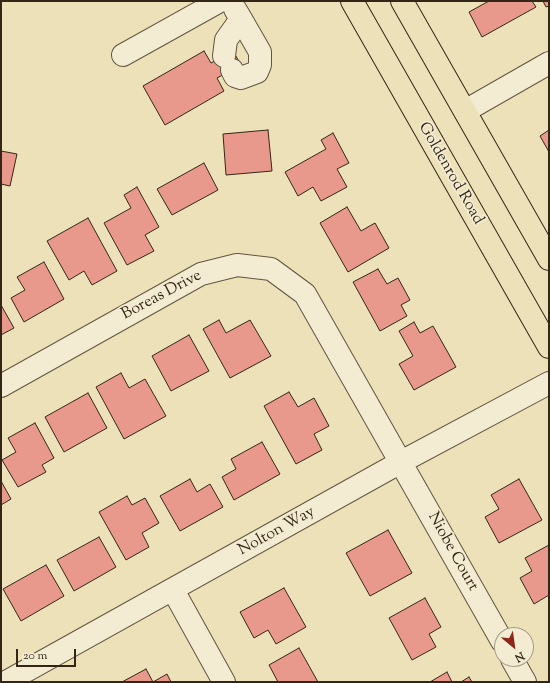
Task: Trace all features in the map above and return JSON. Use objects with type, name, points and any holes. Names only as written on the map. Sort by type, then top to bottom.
[{"type":"main road","name":"Goldenrod Road","points":[[352,1],[549,347]]},
{"type":"main road","points":[[402,1],[549,259]]},
{"type":"street","points":[[123,55],[220,1]]},
{"type":"street","points":[[236,10],[260,52],[260,65],[257,72],[241,78],[235,76],[228,63],[226,40],[236,10]]},
{"type":"street","points":[[465,111],[549,63]]},
{"type":"street","name":"Boreas Drive","points":[[1,386],[201,274],[237,265],[271,269],[305,294],[401,462]]},
{"type":"street","name":"Nolton Way","points":[[6,682],[401,462],[549,383]]},
{"type":"street","name":"Niobe Court","points":[[401,462],[494,628]]},
{"type":"street","points":[[172,590],[224,682]]},
{"type":"street","points":[[517,667],[525,682]]},
{"type":"building","points":[[489,1],[532,1],[536,7],[482,37],[469,12]]},
{"type":"building","points":[[543,1],[549,1],[549,6],[546,7]]},
{"type":"building","points":[[204,51],[211,63],[233,51],[241,65],[217,78],[224,91],[165,125],[143,86]]},
{"type":"building","points":[[268,130],[272,171],[226,175],[223,134]]},
{"type":"building","points":[[549,130],[549,152],[540,136]]},
{"type":"building","points":[[333,133],[349,163],[337,169],[347,187],[321,201],[313,187],[298,196],[285,172],[326,149],[321,140]]},
{"type":"building","points":[[1,151],[17,154],[10,186],[1,184]]},
{"type":"building","points":[[204,163],[218,190],[172,215],[157,189]]},
{"type":"building","points":[[137,187],[159,227],[145,235],[154,251],[127,265],[104,223],[131,208],[124,195]]},
{"type":"building","points":[[347,207],[361,231],[375,223],[389,248],[348,272],[320,223]]},
{"type":"building","points":[[88,218],[117,271],[92,285],[84,271],[69,280],[47,241]]},
{"type":"building","points":[[44,262],[64,299],[24,322],[11,298],[25,290],[17,277]]},
{"type":"building","points":[[378,269],[387,284],[398,278],[410,300],[401,305],[407,316],[380,331],[353,282]]},
{"type":"building","points":[[1,305],[14,328],[1,335]]},
{"type":"building","points":[[219,320],[226,333],[250,320],[271,356],[230,378],[203,329]]},
{"type":"building","points":[[414,322],[420,333],[433,326],[456,367],[414,390],[399,364],[413,356],[399,331]]},
{"type":"building","points":[[189,335],[209,371],[171,391],[152,356]]},
{"type":"building","points":[[121,373],[129,388],[145,379],[166,416],[124,439],[96,387]]},
{"type":"building","points":[[289,392],[298,407],[314,398],[329,426],[314,434],[322,450],[296,464],[264,406]]},
{"type":"building","points":[[88,393],[107,428],[64,452],[45,417]]},
{"type":"building","points":[[35,423],[54,458],[42,465],[46,472],[18,487],[2,460],[16,452],[8,438]]},
{"type":"building","points":[[262,442],[280,474],[234,500],[222,477],[236,469],[231,459]]},
{"type":"building","points":[[190,479],[197,492],[210,484],[223,507],[180,531],[160,496]]},
{"type":"building","points":[[519,479],[542,520],[499,543],[485,517],[499,509],[491,495]]},
{"type":"building","points":[[1,481],[11,499],[1,505]]},
{"type":"building","points":[[127,496],[132,505],[145,498],[159,523],[142,533],[149,547],[126,560],[99,512]]},
{"type":"building","points":[[388,530],[412,573],[370,596],[346,553]]},
{"type":"building","points":[[99,537],[116,567],[74,591],[57,560]]},
{"type":"building","points":[[549,545],[549,595],[534,604],[520,578],[532,571],[525,558]]},
{"type":"building","points":[[46,565],[64,596],[21,621],[3,589]]},
{"type":"building","points":[[284,588],[306,627],[276,644],[268,630],[254,638],[240,612]]},
{"type":"building","points":[[425,598],[441,627],[429,634],[436,647],[412,660],[389,618]]},
{"type":"building","points":[[299,648],[318,682],[278,682],[269,665]]},
{"type":"building","points":[[146,669],[153,682],[122,682]]},
{"type":"building","points":[[447,672],[452,682],[430,682]]},
{"type":"building","points":[[167,674],[171,682],[153,682]]},
{"type":"building","points":[[469,677],[472,682],[461,682]]}]
